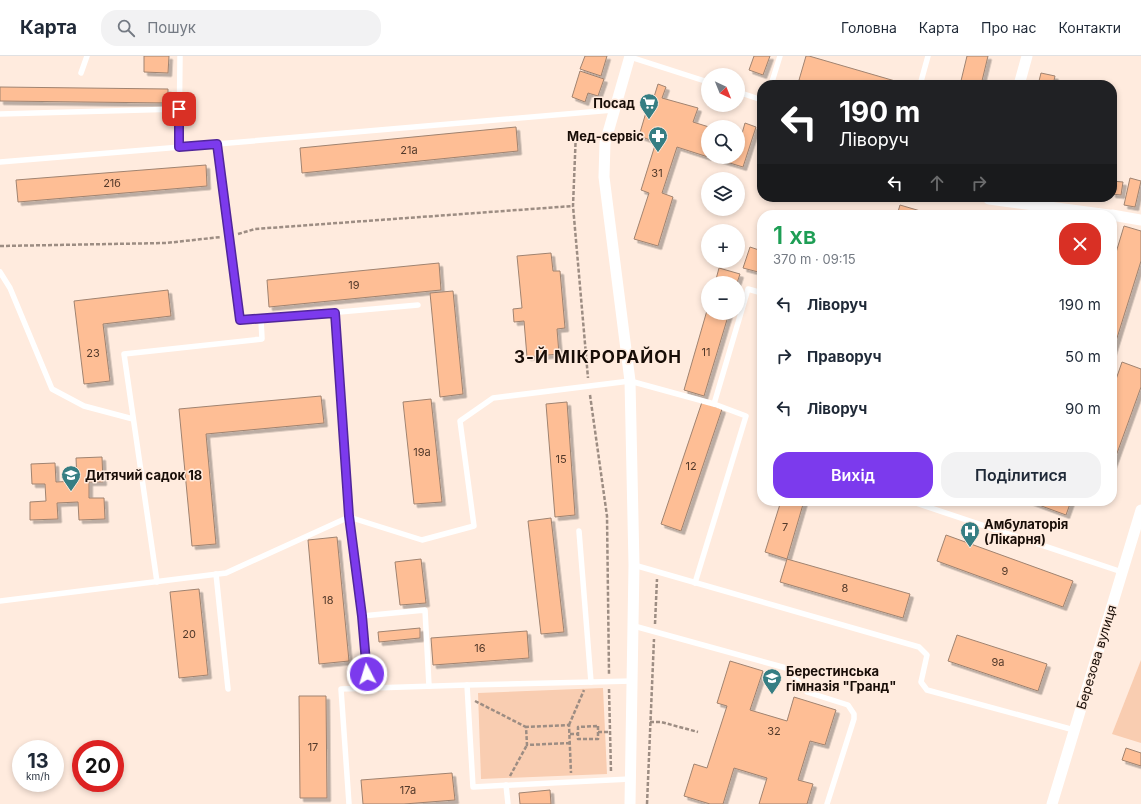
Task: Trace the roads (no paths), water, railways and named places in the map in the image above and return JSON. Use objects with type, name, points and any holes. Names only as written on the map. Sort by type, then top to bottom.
[{"type":"street","points":[[1020,80],[1027,56]]},
{"type":"street","points":[[630,57],[613,110],[605,143],[604,177],[630,381],[634,565],[630,804]]},
{"type":"street","points":[[1013,202],[1062,210]]},
{"type":"street","points":[[1117,216],[1141,220]]},
{"type":"street","name":"Березова вулиця","points":[[1052,804],[1141,510]]},
{"type":"lane","points":[[82,73],[87,56]]},
{"type":"lane","points":[[179,147],[180,56]]},
{"type":"lane","points":[[772,80],[780,56]]},
{"type":"lane","points":[[921,80],[928,56]]},
{"type":"lane","points":[[630,57],[701,80]]},
{"type":"lane","points":[[745,94],[757,98]]},
{"type":"lane","points":[[0,114],[179,109]]},
{"type":"lane","points":[[0,162],[613,110]]},
{"type":"lane","points":[[217,144],[240,320],[418,306]]},
{"type":"lane","points":[[0,272],[10,288],[52,389],[84,406],[133,419]]},
{"type":"lane","points":[[714,404],[748,289],[757,292]]},
{"type":"lane","points":[[335,313],[349,516],[362,616],[368,688]]},
{"type":"lane","points":[[157,582],[124,354],[262,339],[261,319]]},
{"type":"lane","points":[[0,601],[226,573],[349,516],[422,540],[474,526],[460,421],[492,398],[630,381],[714,404],[746,416],[695,583]]},
{"type":"lane","points":[[925,506],[1122,572]]},
{"type":"lane","points":[[579,531],[589,682]]},
{"type":"lane","points":[[634,565],[920,647],[927,655],[921,682],[927,690],[1074,730]]},
{"type":"lane","points":[[216,574],[228,689]]},
{"type":"lane","points":[[362,616],[425,610],[429,686]]},
{"type":"lane","points":[[634,626],[786,668],[807,692],[848,705],[852,709],[854,719],[827,804]]},
{"type":"lane","points":[[349,804],[341,689],[633,681]]},
{"type":"lane","points":[[467,685],[473,787],[630,779]]},
{"type":"lane","points":[[506,785],[508,804]]},
{"type":"place","name":"Посад","points":[[649,120]]},
{"type":"place","name":"Мед-сервіс","points":[[658,153]]},
{"type":"place","name":"Дитячий садок 18","points":[[71,492]]},
{"type":"place","name":"Амбулаторія (Лікарня)","points":[[970,548]]},
{"type":"place","name":"Берестинська гімназія \"Гранд\"","points":[[772,695]]},
{"type":"district","name":"3-Й МІКРОРАЙОН","points":[[598,357]]}]
